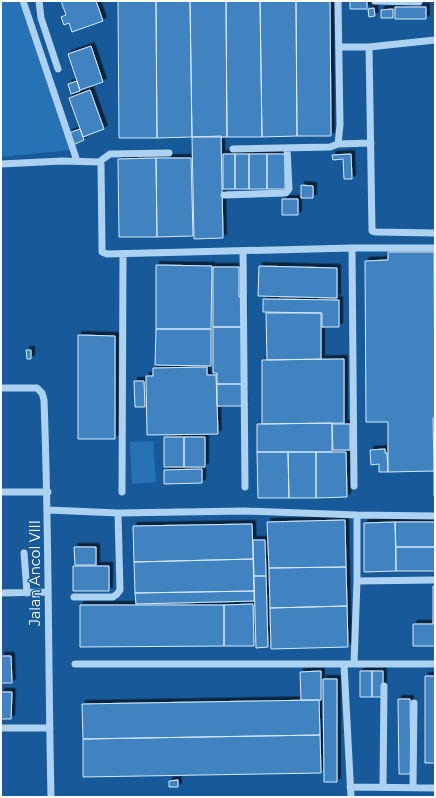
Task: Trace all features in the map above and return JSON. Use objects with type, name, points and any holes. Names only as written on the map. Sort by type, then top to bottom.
[{"type":"street","points":[[23,1],[77,161]]},
{"type":"street","points":[[39,1],[41,18],[58,70]]},
{"type":"street","points":[[338,1],[340,125],[338,144]]},
{"type":"street","points":[[375,1],[419,2]]},
{"type":"street","points":[[339,47],[369,47],[435,40]]},
{"type":"street","points":[[369,47],[372,231],[435,233]]},
{"type":"street","points":[[233,149],[330,147],[338,144],[371,142]]},
{"type":"street","points":[[224,194],[288,192],[287,148]]},
{"type":"street","points":[[1,164],[77,161],[99,162],[110,154],[169,153]]},
{"type":"street","points":[[99,162],[101,164],[102,252],[107,254],[123,255],[352,248],[435,248]]},
{"type":"street","points":[[352,248],[354,486]]},
{"type":"street","points":[[243,251],[245,487]]},
{"type":"street","points":[[122,492],[123,255]]},
{"type":"street","name":"Jalan Ancol VIII","points":[[1,388],[37,388],[42,393],[44,400],[48,492],[51,797]]},
{"type":"street","points":[[1,492],[48,492]]},
{"type":"street","points":[[48,510],[118,513],[245,511],[435,516]]},
{"type":"street","points":[[74,597],[113,597],[118,594],[120,590],[118,513]]},
{"type":"street","points":[[354,664],[357,581],[356,515]]},
{"type":"street","points":[[24,553],[27,593]]},
{"type":"street","points":[[357,581],[435,580]]},
{"type":"street","points":[[1,593],[48,592]]},
{"type":"street","points":[[75,664],[435,664]]},
{"type":"street","points":[[344,664],[351,797]]},
{"type":"street","points":[[383,787],[384,686]]},
{"type":"street","points":[[413,787],[414,703]]},
{"type":"street","points":[[1,728],[50,728]]},
{"type":"street","points":[[350,787],[435,788]]},
{"type":"shaded area","points":[[1,1],[19,1],[70,150],[1,157]]},
{"type":"shaded area","points":[[153,441],[156,482],[132,484],[130,442]]},
{"type":"building","points":[[61,1],[96,1],[103,21],[72,32],[69,23],[64,25],[61,17],[66,15]]},
{"type":"building","points":[[118,1],[156,1],[157,138],[119,138]]},
{"type":"building","points":[[156,1],[190,1],[192,137],[157,138]]},
{"type":"building","points":[[190,1],[226,1],[227,137],[192,137]]},
{"type":"building","points":[[226,1],[260,1],[262,137],[227,137]]},
{"type":"building","points":[[260,1],[296,1],[297,136],[262,137]]},
{"type":"building","points":[[296,1],[330,1],[331,136],[297,136]]},
{"type":"building","points":[[350,1],[367,1],[367,9],[350,9]]},
{"type":"building","points":[[395,7],[426,7],[426,19],[395,19]]},
{"type":"building","points":[[374,8],[375,16],[369,17],[368,9]]},
{"type":"building","points":[[393,9],[393,18],[381,18],[381,10]]},
{"type":"building","points":[[91,46],[103,82],[80,90],[68,54]]},
{"type":"building","points":[[77,81],[80,91],[71,94],[68,84]]},
{"type":"building","points":[[90,90],[104,129],[83,137],[69,98]]},
{"type":"building","points":[[80,129],[84,140],[73,145],[69,133]]},
{"type":"building","points":[[221,136],[223,238],[194,239],[192,137]]},
{"type":"building","points":[[223,154],[235,154],[235,189],[223,189]]},
{"type":"building","points":[[235,154],[249,154],[249,189],[235,189]]},
{"type":"building","points":[[249,154],[267,154],[267,189],[249,189]]},
{"type":"building","points":[[267,154],[285,154],[285,189],[267,189]]},
{"type":"building","points":[[351,154],[352,179],[344,179],[343,159],[333,160],[332,155]]},
{"type":"building","points":[[156,158],[191,158],[193,236],[157,237]]},
{"type":"building","points":[[156,158],[157,237],[119,237],[118,159]]},
{"type":"building","points":[[301,185],[313,186],[313,198],[301,198]]},
{"type":"building","points":[[282,199],[298,199],[298,215],[282,215]]},
{"type":"building","points":[[388,252],[434,252],[434,471],[388,472],[388,422],[366,422],[365,261],[388,260]]},
{"type":"building","points":[[156,265],[212,266],[211,329],[156,329]]},
{"type":"building","points":[[259,266],[337,268],[337,298],[258,296]]},
{"type":"building","points":[[213,267],[239,267],[239,297],[243,297],[243,327],[213,327]]},
{"type":"building","points":[[263,299],[339,300],[339,327],[322,327],[322,313],[263,312]]},
{"type":"building","points":[[266,313],[321,313],[321,359],[267,360]]},
{"type":"building","points":[[213,327],[243,327],[243,384],[217,384],[217,373],[213,373]]},
{"type":"building","points":[[156,329],[211,329],[211,366],[155,365]]},
{"type":"building","points":[[78,335],[115,336],[115,439],[78,439]]},
{"type":"building","points":[[26,350],[31,350],[31,359],[27,359]]},
{"type":"building","points":[[344,359],[344,423],[262,424],[262,360]]},
{"type":"building","points":[[207,367],[207,375],[216,375],[218,434],[147,435],[146,376],[153,376],[153,368]]},
{"type":"building","points":[[134,381],[144,381],[145,407],[135,407]]},
{"type":"building","points":[[217,384],[243,384],[244,406],[217,406]]},
{"type":"building","points":[[332,423],[332,452],[257,452],[257,424]]},
{"type":"building","points":[[332,424],[350,424],[350,450],[333,450]]},
{"type":"building","points":[[164,437],[184,437],[184,467],[164,467]]},
{"type":"building","points":[[184,437],[205,437],[205,467],[184,467]]},
{"type":"building","points":[[385,449],[385,453],[387,453],[388,472],[379,472],[379,464],[371,465],[370,450]]},
{"type":"building","points":[[257,452],[288,452],[289,498],[258,498]]},
{"type":"building","points":[[288,452],[316,452],[316,498],[289,498]]},
{"type":"building","points":[[316,452],[346,452],[347,497],[316,498]]},
{"type":"building","points":[[435,466],[435,496],[434,496]]},
{"type":"building","points":[[202,469],[202,483],[164,484],[164,470]]},
{"type":"building","points":[[345,520],[346,567],[269,568],[267,522]]},
{"type":"building","points":[[395,522],[396,571],[364,572],[364,523]]},
{"type":"building","points":[[395,522],[435,522],[435,547],[396,547]]},
{"type":"building","points":[[252,524],[253,559],[134,562],[133,526]]},
{"type":"building","points":[[253,540],[265,540],[266,576],[254,576]]},
{"type":"building","points":[[74,547],[96,547],[96,565],[75,565]]},
{"type":"building","points":[[396,547],[435,547],[435,571],[396,571]]},
{"type":"building","points":[[253,559],[254,591],[135,593],[134,562]]},
{"type":"building","points":[[73,566],[109,566],[109,591],[73,591]]},
{"type":"building","points":[[346,567],[347,606],[270,608],[269,568]]},
{"type":"building","points":[[254,576],[266,576],[268,647],[256,648]]},
{"type":"building","points":[[433,586],[435,586],[435,646],[413,646],[413,624],[433,624]]},
{"type":"building","points":[[254,591],[254,601],[136,604],[135,593]]},
{"type":"building","points":[[253,604],[254,646],[224,646],[224,605]]},
{"type":"building","points":[[80,605],[224,605],[224,646],[80,647]]},
{"type":"building","points":[[347,606],[348,647],[271,649],[270,608]]},
{"type":"building","points":[[1,656],[11,656],[12,683],[1,683]]},
{"type":"building","points":[[321,671],[321,700],[301,700],[300,672]]},
{"type":"building","points":[[360,671],[372,671],[372,697],[360,697]]},
{"type":"building","points":[[372,671],[383,671],[383,697],[372,697]]},
{"type":"building","points":[[425,676],[435,676],[435,763],[425,763]]},
{"type":"building","points":[[323,679],[337,679],[337,782],[324,782]]},
{"type":"building","points":[[1,692],[12,692],[11,719],[1,719]]},
{"type":"building","points":[[398,699],[410,699],[411,774],[399,774]]},
{"type":"building","points":[[319,700],[320,735],[83,739],[82,704]]},
{"type":"building","points":[[320,735],[321,773],[83,777],[83,739]]},
{"type":"building","points":[[178,780],[178,787],[169,787],[169,781]]}]
